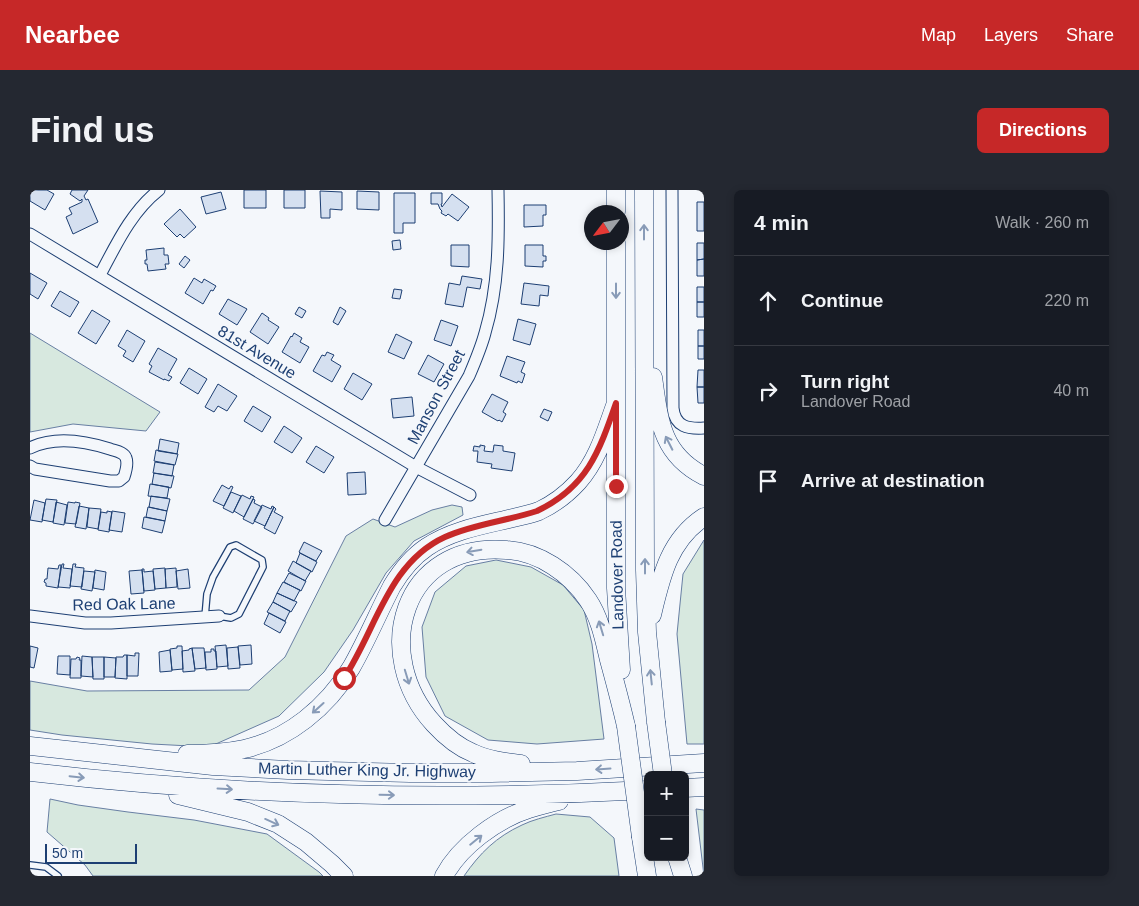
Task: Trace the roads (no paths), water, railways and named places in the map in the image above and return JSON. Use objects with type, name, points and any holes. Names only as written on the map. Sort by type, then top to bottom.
[{"type":"main road","points":[[616,190],[616,205]]},
{"type":"main road","name":"Landover Road","points":[[644,190],[644,570],[647,632],[662,771]]},
{"type":"main road","name":"Landover Road","points":[[616,250],[616,597],[626,726],[647,876]]},
{"type":"main road","points":[[644,315],[658,412],[663,430],[674,452],[687,465],[704,476]]},
{"type":"main road","points":[[122,756],[210,754],[238,750],[271,741],[294,727],[324,703],[344,678],[392,586],[411,560],[427,547],[444,537],[537,511],[563,496],[579,481],[591,464],[603,439],[616,403]]},
{"type":"main road","points":[[647,632],[661,577],[669,558],[685,534],[704,517]]},
{"type":"main road","points":[[577,771],[512,763],[473,754],[451,740],[424,712],[406,676],[401,649],[401,636],[405,612],[417,588],[428,575],[446,560],[467,552],[488,549],[523,552],[544,561],[564,573],[580,589],[599,621],[626,726]]},
{"type":"main road","name":"Martin Luther King Jr. Highway","points":[[30,746],[213,766],[288,770],[410,773],[577,771],[704,763]]},
{"type":"main road","name":"Martin Luther King Jr. Highway","points":[[30,772],[200,788],[341,795],[469,796],[644,790]]},
{"type":"main road","points":[[124,782],[248,812],[270,821],[292,832],[306,842],[344,876]]},
{"type":"main road","points":[[444,876],[460,853],[503,820],[528,809],[591,793]]},
{"type":"main road","points":[[642,837],[642,876]]},
{"type":"main road","points":[[675,861],[676,876]]},
{"type":"main road","points":[[677,861],[683,876]]},
{"type":"street","points":[[100,275],[140,208],[160,190]]},
{"type":"street","name":"Manson Street","points":[[385,520],[469,376],[486,332],[496,282],[498,190]]},
{"type":"street","points":[[672,190],[672,408],[676,418],[685,427],[704,428]]},
{"type":"street","name":"81st Avenue","points":[[30,234],[416,467],[470,495]]},
{"type":"street","points":[[30,448],[36,445],[62,441],[96,444],[123,453],[126,458],[127,467],[124,477],[118,481],[110,481],[36,469],[30,466]]},
{"type":"street","name":"Red Oak Lane","points":[[30,616],[85,624],[219,616]]},
{"type":"lane","points":[[205,617],[207,594],[213,577],[230,547],[236,545],[262,560],[264,567],[239,614],[231,618],[219,616]]},
{"type":"lane","points":[[30,865],[46,867],[58,876]]}]
